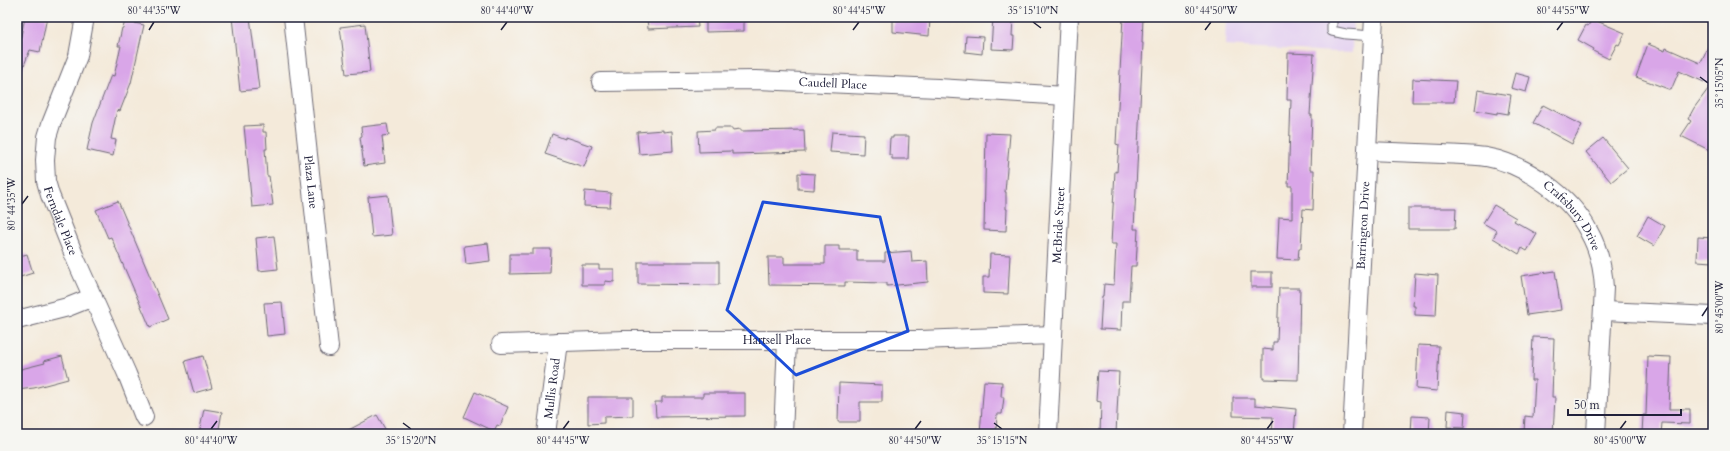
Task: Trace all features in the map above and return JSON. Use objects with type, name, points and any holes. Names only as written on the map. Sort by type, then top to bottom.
[{"type":"street","name":"Ferndale Place","points":[[85,17],[78,56],[47,137],[45,160],[46,181],[50,195],[144,417]]},
{"type":"street","name":"Plaza Lane","points":[[293,17],[329,348]]},
{"type":"street","name":"McBride Street","points":[[1048,434],[1069,17]]},
{"type":"street","name":"Barrington Drive","points":[[1352,434],[1374,17]]},
{"type":"street","name":"Caudell Place","points":[[601,82],[756,80],[938,88],[1065,96]]},
{"type":"street","name":"Craftsbury Drive","points":[[1367,151],[1486,157],[1518,167],[1537,178],[1564,199],[1582,220],[1590,232],[1603,276],[1604,310],[1596,434]]},
{"type":"street","points":[[17,320],[68,307],[93,297]]},
{"type":"street","points":[[1604,310],[1713,316]]},
{"type":"street","name":"Hartsell Place","points":[[501,344],[624,340],[920,340],[1053,335]]},
{"type":"street","points":[[783,434],[787,341]]},
{"type":"street","name":"Mullis Road","points":[[546,434],[558,342]]},
{"type":"lane","points":[[1332,17],[1332,31],[1346,34],[1373,36]]},
{"type":"highlighted area","points":[[763,202],[880,217],[908,331],[796,375],[727,310]]},
{"type":"shaded area","points":[[1226,17],[1353,17],[1352,53],[1225,46]]},
{"type":"building","points":[[25,17],[47,17],[40,52],[30,50],[19,78],[17,78],[17,55]]},
{"type":"building","points":[[232,17],[250,17],[259,89],[240,91]]},
{"type":"building","points":[[647,17],[697,17],[698,27],[648,29]]},
{"type":"building","points":[[706,17],[744,17],[744,31],[706,32]]},
{"type":"building","points":[[893,17],[930,17],[929,36],[893,32]]},
{"type":"building","points":[[993,17],[1013,18],[1013,50],[991,49]]},
{"type":"building","points":[[1123,17],[1143,17],[1143,43],[1134,229],[1138,229],[1136,266],[1131,266],[1129,301],[1122,301],[1121,330],[1100,329],[1104,284],[1114,285],[1116,244],[1111,244],[1115,171],[1117,172],[1119,145],[1116,144]]},
{"type":"building","points":[[1592,19],[1625,33],[1609,59],[1593,51],[1594,49],[1578,40],[1586,25],[1588,26]]},
{"type":"building","points":[[125,21],[144,25],[131,83],[120,111],[117,110],[111,139],[116,140],[113,156],[87,150],[93,123],[111,75],[114,76],[121,46],[118,46]]},
{"type":"building","points":[[365,24],[370,72],[346,74],[340,27]]},
{"type":"building","points":[[966,36],[983,37],[982,54],[965,52]]},
{"type":"building","points":[[1713,36],[1713,152],[1681,136],[1691,121],[1688,119],[1694,108],[1711,85],[1679,71],[1671,90],[1636,77],[1648,44],[1665,51],[1666,48],[1700,63]]},
{"type":"building","points":[[1288,53],[1314,54],[1310,115],[1312,115],[1310,170],[1314,170],[1313,210],[1303,209],[1301,248],[1299,248],[1298,260],[1277,259],[1279,217],[1292,218],[1292,186],[1288,186],[1291,100],[1287,100]]},
{"type":"building","points":[[1515,73],[1530,77],[1526,92],[1511,88]]},
{"type":"building","points":[[1413,79],[1456,81],[1454,102],[1412,102]]},
{"type":"building","points":[[1478,90],[1511,95],[1508,114],[1497,112],[1497,114],[1475,110]]},
{"type":"building","points":[[1543,105],[1582,125],[1572,144],[1533,123]]},
{"type":"building","points":[[387,124],[389,135],[382,136],[385,163],[364,166],[360,137],[362,136],[361,127]]},
{"type":"building","points":[[263,125],[263,132],[266,132],[267,149],[265,149],[267,176],[269,176],[273,205],[252,207],[244,126]]},
{"type":"building","points":[[715,128],[732,128],[732,130],[741,129],[741,131],[804,130],[805,152],[732,154],[732,151],[699,152],[698,131],[715,130]]},
{"type":"building","points":[[663,130],[663,132],[672,131],[673,151],[639,154],[637,132]]},
{"type":"building","points":[[832,132],[864,134],[863,154],[830,152]]},
{"type":"building","points":[[986,133],[1010,134],[1005,192],[1007,209],[1006,231],[984,230]]},
{"type":"building","points":[[552,134],[592,146],[584,167],[545,154]]},
{"type":"building","points":[[893,136],[909,136],[908,159],[892,159],[892,155],[889,155],[890,138],[893,138]]},
{"type":"building","points":[[1603,138],[1628,168],[1611,182],[1586,152]]},
{"type":"building","points":[[798,173],[815,174],[814,190],[798,189]]},
{"type":"building","points":[[585,191],[611,193],[610,207],[584,206]]},
{"type":"building","points":[[388,195],[392,235],[372,237],[368,197]]},
{"type":"building","points":[[118,201],[168,319],[150,327],[111,237],[108,238],[96,210]]},
{"type":"building","points":[[1494,205],[1516,218],[1514,221],[1537,234],[1527,251],[1522,248],[1519,254],[1493,238],[1497,231],[1483,223]]},
{"type":"building","points":[[1408,208],[1456,208],[1455,229],[1408,229]]},
{"type":"building","points":[[1648,216],[1665,226],[1654,246],[1637,236]]},
{"type":"building","points":[[274,236],[278,269],[259,271],[256,238]]},
{"type":"building","points":[[1698,237],[1713,238],[1713,262],[1697,261]]},
{"type":"building","points":[[488,243],[490,261],[466,264],[464,246]]},
{"type":"building","points":[[825,246],[839,246],[839,250],[857,250],[857,261],[885,261],[885,253],[911,251],[912,262],[927,261],[928,282],[887,286],[887,283],[845,282],[845,286],[769,285],[768,257],[784,257],[784,264],[825,264]]},
{"type":"building","points":[[533,249],[551,249],[550,273],[510,274],[510,254],[533,254]]},
{"type":"building","points":[[27,254],[33,273],[17,278],[17,257]]},
{"type":"building","points":[[990,254],[1010,255],[1008,294],[983,293],[983,277],[989,277]]},
{"type":"building","points":[[638,262],[719,262],[719,285],[638,284]]},
{"type":"building","points":[[582,265],[599,265],[599,269],[614,269],[614,282],[605,281],[605,285],[582,285]]},
{"type":"building","points":[[1555,271],[1561,310],[1527,315],[1521,276]]},
{"type":"building","points":[[1251,272],[1272,272],[1272,287],[1251,287]]},
{"type":"building","points":[[1415,273],[1438,275],[1436,316],[1415,315],[1415,306],[1413,306]]},
{"type":"building","points":[[1279,288],[1300,288],[1298,380],[1263,379],[1263,349],[1273,350],[1273,342],[1277,342]]},
{"type":"building","points":[[282,302],[285,334],[267,336],[264,303]]},
{"type":"building","points":[[1533,337],[1554,338],[1552,397],[1555,397],[1553,434],[1524,432],[1525,416],[1533,417],[1535,380],[1531,380]]},
{"type":"building","points":[[1418,345],[1439,346],[1437,391],[1416,389]]},
{"type":"building","points":[[62,356],[68,379],[34,388],[17,390],[17,370],[45,363],[44,361]]},
{"type":"building","points":[[203,356],[212,388],[194,393],[185,361]]},
{"type":"building","points":[[1648,356],[1671,357],[1669,409],[1690,409],[1690,424],[1662,423],[1661,434],[1642,434],[1643,415],[1646,415]]},
{"type":"building","points":[[1098,371],[1119,372],[1116,434],[1100,434],[1101,402],[1096,401]]},
{"type":"building","points":[[984,381],[1002,382],[1001,397],[1004,397],[1002,414],[997,414],[996,434],[980,434]]},
{"type":"building","points":[[839,383],[882,385],[882,402],[860,402],[860,422],[838,422]]},
{"type":"building","points":[[475,392],[508,407],[500,426],[497,425],[494,431],[464,417]]},
{"type":"building","points":[[703,393],[745,393],[745,416],[656,417],[655,402],[662,402],[662,397],[703,397]]},
{"type":"building","points":[[588,397],[633,397],[633,416],[604,417],[604,423],[588,424]]},
{"type":"building","points":[[1233,398],[1255,398],[1255,405],[1296,409],[1294,434],[1272,434],[1273,417],[1233,416]]},
{"type":"building","points":[[204,409],[222,412],[218,434],[199,434]]},
{"type":"building","points":[[1448,410],[1465,412],[1464,428],[1447,427]]},
{"type":"building","points":[[377,415],[388,434],[341,434]]},
{"type":"building","points":[[1412,416],[1430,417],[1429,434],[1411,434]]}]
